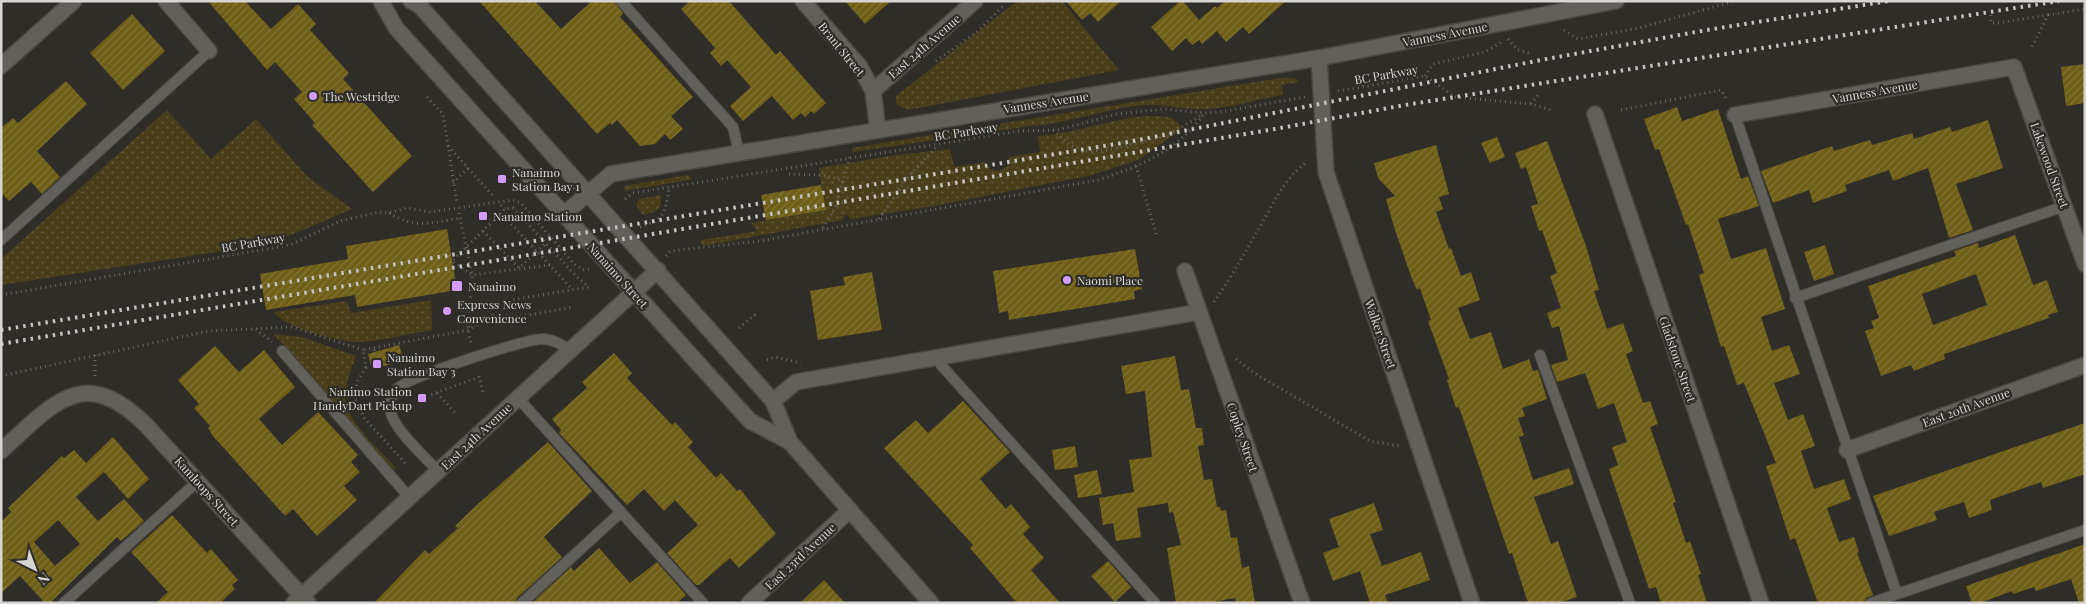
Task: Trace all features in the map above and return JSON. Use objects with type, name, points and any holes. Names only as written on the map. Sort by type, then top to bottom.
[{"type":"street","points":[[1,66],[74,1]]},
{"type":"street","points":[[166,1],[209,51]]},
{"type":"street","name":"Nanaimo Street","points":[[381,1],[396,28],[750,421],[790,442]]},
{"type":"street","name":"Nanaimo Street","points":[[411,1],[420,6],[658,270],[773,401],[790,442],[931,603]]},
{"type":"street","name":"Brant Street","points":[[802,1],[860,67],[873,91],[878,130]]},
{"type":"street","name":"East 24th Avenue","points":[[873,91],[975,1]]},
{"type":"street","name":"Vanness Avenue","points":[[564,214],[611,174],[1319,58],[1540,8],[1616,1]]},
{"type":"street","name":"Walker Street","points":[[1319,58],[1326,172],[1472,603]]},
{"type":"street","name":"Vanness Avenue","points":[[1735,115],[2014,67]]},
{"type":"street","name":"Lakewood Street","points":[[2014,67],[2085,264]]},
{"type":"street","name":"Gladstone Street","points":[[1594,114],[1761,603]]},
{"type":"street","name":"East 24th Avenue","points":[[301,600],[409,497],[658,270]]},
{"type":"street","name":"Copley Street","points":[[1185,271],[1302,603]]},
{"type":"street","points":[[773,401],[796,382],[1199,312]]},
{"type":"street","name":"East 20th Avenue","points":[[1847,450],[2085,365]]},
{"type":"street","points":[[1,451],[49,407],[70,395],[95,393]]},
{"type":"street","name":"Kamloops Street","points":[[95,393],[113,398],[129,408],[198,481],[301,600]]},
{"type":"street","name":"East 23rd Avenue","points":[[749,603],[850,510]]},
{"type":"lane","points":[[621,1],[733,127],[739,154]]},
{"type":"lane","points":[[1,240],[209,51]]},
{"type":"lane","points":[[1735,115],[1795,298],[1897,594]]},
{"type":"lane","points":[[1795,298],[2065,206]]},
{"type":"lane","points":[[438,471],[399,428],[390,410],[390,399],[399,388],[416,379],[475,358],[542,339],[555,341],[570,350]]},
{"type":"lane","points":[[282,351],[409,497]]},
{"type":"lane","points":[[938,356],[941,365],[1155,603]]},
{"type":"lane","points":[[1540,356],[1630,603]]},
{"type":"lane","points":[[518,398],[703,603]]},
{"type":"lane","points":[[64,603],[198,481]]},
{"type":"lane","points":[[522,603],[620,513]]},
{"type":"lane","points":[[1871,603],[2085,530]]},
{"type":"path","points":[[1564,30],[1578,39],[1639,28],[1735,1]]},
{"type":"path","points":[[933,64],[978,31],[1003,6]]},
{"type":"path","points":[[1991,16],[1991,23],[1997,23],[2085,9]]},
{"type":"path","points":[[2032,47],[2048,16]]},
{"type":"path","points":[[1571,34],[1577,32]]},
{"type":"path","points":[[1425,76],[1433,64],[1485,52],[1513,38]]},
{"type":"path","points":[[1508,39],[1518,50],[1532,54]]},
{"type":"path","name":"BC Parkway","points":[[1335,91],[1425,76],[1455,97],[1531,104],[1551,110]]},
{"type":"path","points":[[1621,110],[1722,90]]},
{"type":"path","points":[[1531,104],[1538,95]]},
{"type":"path","name":"BC Parkway","points":[[625,198],[633,193],[850,157],[1020,131],[1053,130],[1117,114],[1164,109],[1204,113],[1311,96]]},
{"type":"path","points":[[427,97],[443,114],[457,203]]},
{"type":"path","points":[[1053,130],[1071,146],[1079,149],[1086,151],[1109,150],[1166,136],[1204,113]]},
{"type":"path","points":[[670,250],[760,241],[1098,180],[1151,160],[1184,138],[1204,113]]},
{"type":"path","points":[[447,145],[494,197]]},
{"type":"path","points":[[878,219],[909,176],[937,145]]},
{"type":"path","points":[[1199,312],[1212,305],[1229,280],[1282,188],[1300,167],[1324,151]]},
{"type":"path","points":[[823,229],[834,208],[850,157]]},
{"type":"path","points":[[1136,166],[1157,237]]},
{"type":"path","points":[[453,183],[468,168]]},
{"type":"path","points":[[789,174],[821,176],[847,184]]},
{"type":"path","points":[[649,226],[666,208],[669,188]]},
{"type":"path","name":"BC Parkway","points":[[1,295],[290,245],[340,221],[378,212],[388,213],[407,208],[430,212],[517,201],[580,269],[587,270],[593,266]]},
{"type":"path","points":[[501,205],[505,209]]},
{"type":"path","points":[[470,307],[589,287],[577,278],[513,208],[505,209],[452,261],[472,275],[550,264]]},
{"type":"path","points":[[388,213],[402,221],[421,225],[460,218]]},
{"type":"path","points":[[459,213],[472,275],[468,330],[472,343]]},
{"type":"path","points":[[501,213],[573,289]]},
{"type":"path","points":[[482,231],[519,268]]},
{"type":"path","points":[[519,268],[546,243]]},
{"type":"path","name":"BC Parkway","points":[[569,256],[578,259]]},
{"type":"path","points":[[491,304],[493,321]]},
{"type":"path","points":[[468,330],[478,324],[573,307]]},
{"type":"path","points":[[739,328],[756,314]]},
{"type":"path","points":[[1,376],[208,331],[292,327],[363,350]]},
{"type":"path","points":[[255,328],[282,351]]},
{"type":"path","points":[[1211,344],[1225,351],[1254,373],[1370,441],[1395,447],[1418,445]]},
{"type":"path","points":[[366,367],[377,364],[374,348]]},
{"type":"path","points":[[95,355],[95,393]]},
{"type":"path","points":[[478,371],[483,392]]},
{"type":"path","points":[[422,398],[479,377]]},
{"type":"path","points":[[437,393],[457,415]]},
{"type":"shaded area","points":[[1017,1],[1062,1],[1119,70],[908,110],[896,104],[896,96]]},
{"type":"shaded area","points":[[1280,78],[1294,78],[1299,82],[1281,85],[1283,95],[1213,109],[1142,105],[1043,125],[853,152],[852,148]]},
{"type":"shaded area","points":[[167,110],[211,159],[256,119],[308,177],[352,209],[284,238],[249,247],[1,285],[1,259]]},
{"type":"shaded area","points":[[1144,116],[1171,118],[1182,129],[1138,160],[1092,175],[934,206],[851,219],[846,214],[842,220],[703,246],[701,240],[757,231],[751,223],[825,210],[819,168],[890,156],[950,149],[954,167],[985,162],[990,169],[999,171],[1008,166],[1009,157],[1040,152],[1038,136],[1065,133]]},
{"type":"shaded area","points":[[688,175],[692,179],[625,191],[624,186]]},
{"type":"shaded area","points":[[661,195],[661,206],[654,212],[643,215],[636,205],[639,199]]},
{"type":"shaded area","points":[[431,300],[432,330],[364,342],[347,341],[312,333],[288,323],[274,312],[347,301],[351,313]]},
{"type":"shaded area","points":[[273,334],[302,337],[356,356],[346,389],[348,409],[359,427],[396,468],[393,471],[339,411],[294,355]]},
{"type":"building","name":"The Westridge","points":[[208,1],[245,1],[271,29],[298,4],[316,24],[310,30],[349,73],[343,79],[412,156],[373,192],[312,125],[315,123],[294,99],[302,92],[275,62],[267,70]]},
{"type":"building","points":[[479,1],[535,1],[561,29],[592,1],[614,1],[623,13],[620,17],[693,97],[671,116],[683,129],[670,140],[665,134],[655,144],[640,146],[617,120],[612,125],[610,123],[597,134]]},
{"type":"building","points":[[690,1],[729,1],[776,55],[780,51],[826,103],[814,114],[811,111],[805,117],[801,113],[793,120],[772,96],[743,121],[730,106],[751,87],[727,60],[721,66],[710,53],[715,48],[681,9]]},
{"type":"building","points":[[845,1],[891,1],[865,24]]},
{"type":"building","points":[[1066,1],[1121,1],[1098,22],[1090,13],[1082,20]]},
{"type":"building","points":[[1180,1],[1183,1],[1199,20],[1215,6],[1217,8],[1225,1],[1286,1],[1249,34],[1243,27],[1226,42],[1217,31],[1202,44],[1199,40],[1192,45],[1186,38],[1172,51],[1151,27]]},
{"type":"building","points":[[132,14],[165,51],[123,90],[90,53]]},
{"type":"building","points":[[2085,64],[2085,103],[2066,106],[2061,67]]},
{"type":"building","points":[[66,81],[87,104],[37,151],[60,177],[42,194],[31,182],[9,201],[1,192],[1,128],[13,118],[18,123]]},
{"type":"building","points":[[1677,107],[1682,121],[1718,109],[1741,179],[1748,176],[1759,206],[1718,219],[1731,259],[1766,248],[1785,309],[1761,317],[1772,351],[1789,345],[1800,374],[1774,383],[1788,420],[1803,414],[1815,446],[1801,451],[1814,489],[1844,479],[1851,499],[1827,508],[1839,542],[1854,537],[1859,552],[1857,553],[1873,595],[1866,598],[1864,603],[1818,603],[1795,538],[1790,540],[1766,466],[1776,463],[1744,383],[1737,385],[1724,346],[1721,347],[1699,275],[1704,273],[1688,224],[1686,225],[1659,149],[1655,150],[1644,119]]},
{"type":"building","points":[[1988,120],[2003,168],[1956,184],[1973,230],[1949,238],[1928,168],[1893,181],[1889,170],[1845,185],[1847,191],[1813,203],[1809,190],[1773,203],[1761,171],[1832,146],[1834,151],[1870,140],[1872,145],[1912,133],[1914,139],[1950,127],[1952,132]]},
{"type":"building","points":[[1497,137],[1505,157],[1490,163],[1481,143]]},
{"type":"building","points":[[1547,141],[1586,246],[1599,290],[1594,291],[1607,329],[1623,323],[1633,351],[1626,354],[1643,403],[1650,401],[1658,424],[1650,427],[1676,502],[1673,503],[1686,543],[1690,541],[1701,574],[1698,575],[1707,603],[1661,603],[1656,587],[1649,589],[1609,469],[1618,465],[1612,447],[1627,442],[1614,403],[1598,409],[1585,373],[1557,382],[1551,365],[1568,360],[1559,326],[1552,328],[1547,313],[1561,308],[1550,276],[1557,273],[1542,230],[1539,231],[1531,206],[1538,204],[1526,167],[1521,169],[1515,153]]},
{"type":"building","points":[[1436,145],[1449,194],[1439,197],[1443,209],[1436,212],[1461,276],[1471,272],[1480,300],[1458,308],[1470,339],[1491,332],[1503,369],[1529,359],[1533,371],[1538,370],[1547,399],[1522,408],[1525,416],[1518,418],[1524,435],[1519,437],[1533,480],[1569,468],[1574,484],[1534,497],[1551,544],[1558,541],[1577,597],[1559,603],[1528,603],[1512,553],[1509,554],[1459,407],[1456,408],[1447,380],[1449,379],[1428,321],[1431,320],[1420,288],[1417,290],[1412,279],[1395,230],[1386,199],[1395,196],[1378,178],[1374,163]]},
{"type":"building","points":[[821,185],[826,210],[766,220],[761,195]]},
{"type":"building","points":[[447,229],[457,290],[357,307],[355,295],[266,310],[260,274],[348,259],[346,246]]},
{"type":"building","points":[[2015,235],[2033,285],[2047,280],[2058,312],[2048,315],[2049,318],[1944,354],[1945,359],[1914,371],[1911,365],[1881,376],[1865,331],[1874,328],[1871,321],[1879,318],[1868,286],[1956,256],[1954,251],[1978,243],[1979,248]],"holes":[[[1976,274],[1987,305],[1933,325],[1922,294]]]},
{"type":"building","points":[[1825,245],[1834,274],[1814,281],[1804,252]]},
{"type":"building","name":"Naomi Place","points":[[1135,249],[1142,289],[1134,291],[1135,299],[1009,320],[1008,311],[999,313],[993,271]]},
{"type":"building","points":[[872,272],[882,330],[818,340],[810,291],[845,285],[843,277]]},
{"type":"building","points":[[399,345],[404,361],[372,369],[368,354]]},
{"type":"building","points":[[215,346],[239,372],[264,350],[295,387],[259,419],[282,445],[318,412],[358,455],[351,462],[360,472],[344,486],[357,500],[317,536],[293,509],[285,516],[213,436],[208,428],[210,426],[194,408],[199,404],[178,380]]},
{"type":"building","points":[[614,353],[632,373],[627,378],[672,425],[675,422],[693,442],[688,447],[716,478],[721,473],[737,491],[740,489],[776,534],[739,568],[730,558],[699,585],[696,585],[667,553],[698,525],[675,500],[664,511],[644,489],[627,505],[559,433],[561,430],[552,419],[587,388],[582,382]]},
{"type":"building","points":[[1175,356],[1181,390],[1189,389],[1196,428],[1202,428],[1204,445],[1198,446],[1204,480],[1212,479],[1217,507],[1220,507],[1221,511],[1226,510],[1231,538],[1237,537],[1242,568],[1249,566],[1255,603],[1236,603],[1235,598],[1207,603],[1176,603],[1167,548],[1181,545],[1173,512],[1169,513],[1168,503],[1137,508],[1141,537],[1116,541],[1113,523],[1103,525],[1099,498],[1134,492],[1129,460],[1152,457],[1145,391],[1126,394],[1121,366]]},
{"type":"building","points":[[963,401],[1010,452],[980,479],[1006,509],[1011,504],[1030,527],[1023,534],[1044,558],[1031,570],[1060,603],[1017,603],[970,548],[973,545],[884,448],[916,420],[928,433]]},
{"type":"building","points":[[2085,423],[2085,474],[2043,488],[2041,482],[1990,500],[1992,510],[1969,518],[1964,502],[1934,512],[1937,520],[1889,536],[1873,496]]},
{"type":"building","points":[[113,437],[149,479],[128,499],[104,472],[76,497],[98,521],[124,499],[144,521],[121,541],[117,537],[50,603],[45,603],[20,576],[1,593],[1,522],[11,512],[8,508],[62,456],[64,458],[74,450],[86,463]],"holes":[[[58,520],[80,544],[55,566],[34,542]]]},
{"type":"building","points":[[548,442],[592,491],[544,537],[562,557],[517,598],[515,603],[374,603],[425,550],[429,554],[458,528],[455,526],[478,504]]},
{"type":"building","points":[[1075,446],[1078,467],[1055,470],[1052,450]]},
{"type":"building","points":[[1097,470],[1102,494],[1078,498],[1074,475]]},
{"type":"building","points":[[1374,503],[1383,530],[1370,534],[1382,566],[1421,552],[1430,580],[1385,595],[1388,603],[1370,603],[1360,571],[1333,581],[1323,553],[1339,547],[1329,519]]},
{"type":"building","points":[[172,515],[207,553],[211,549],[238,580],[232,585],[235,589],[220,603],[156,603],[168,592],[131,552]]},
{"type":"building","points":[[2085,544],[2085,603],[2079,603],[2071,579],[2036,591],[2034,587],[2013,594],[2012,591],[1980,603],[1972,603],[1966,586]]},
{"type":"building","points":[[599,548],[630,583],[657,562],[686,595],[677,603],[532,603],[571,567],[574,571]]},
{"type":"building","points":[[1108,561],[1131,587],[1115,602],[1091,576]]},
{"type":"building","points":[[824,580],[845,603],[800,603]]},
{"type":"railway","points":[[1,330],[1128,142],[1541,60],[1707,30],[1889,1]]},
{"type":"railway","points":[[1,344],[1275,129],[1405,105],[2059,1]]},
{"type":"place","name":"The Westridge","points":[[313,96]]},
{"type":"place","name":"Nanaimo Station Bay 1","points":[[502,179]]},
{"type":"place","name":"Nanaimo Station","points":[[483,216]]},
{"type":"place","name":"Naomi Place","points":[[1067,280]]},
{"type":"place","name":"Nanaimo","points":[[457,286]]},
{"type":"place","name":"Express News Convenience","points":[[447,311]]},
{"type":"place","name":"Nanaimo Station Bay 3","points":[[377,364]]},
{"type":"place","name":"Nanimo Station HandyDart Pickup","points":[[422,398]]}]
